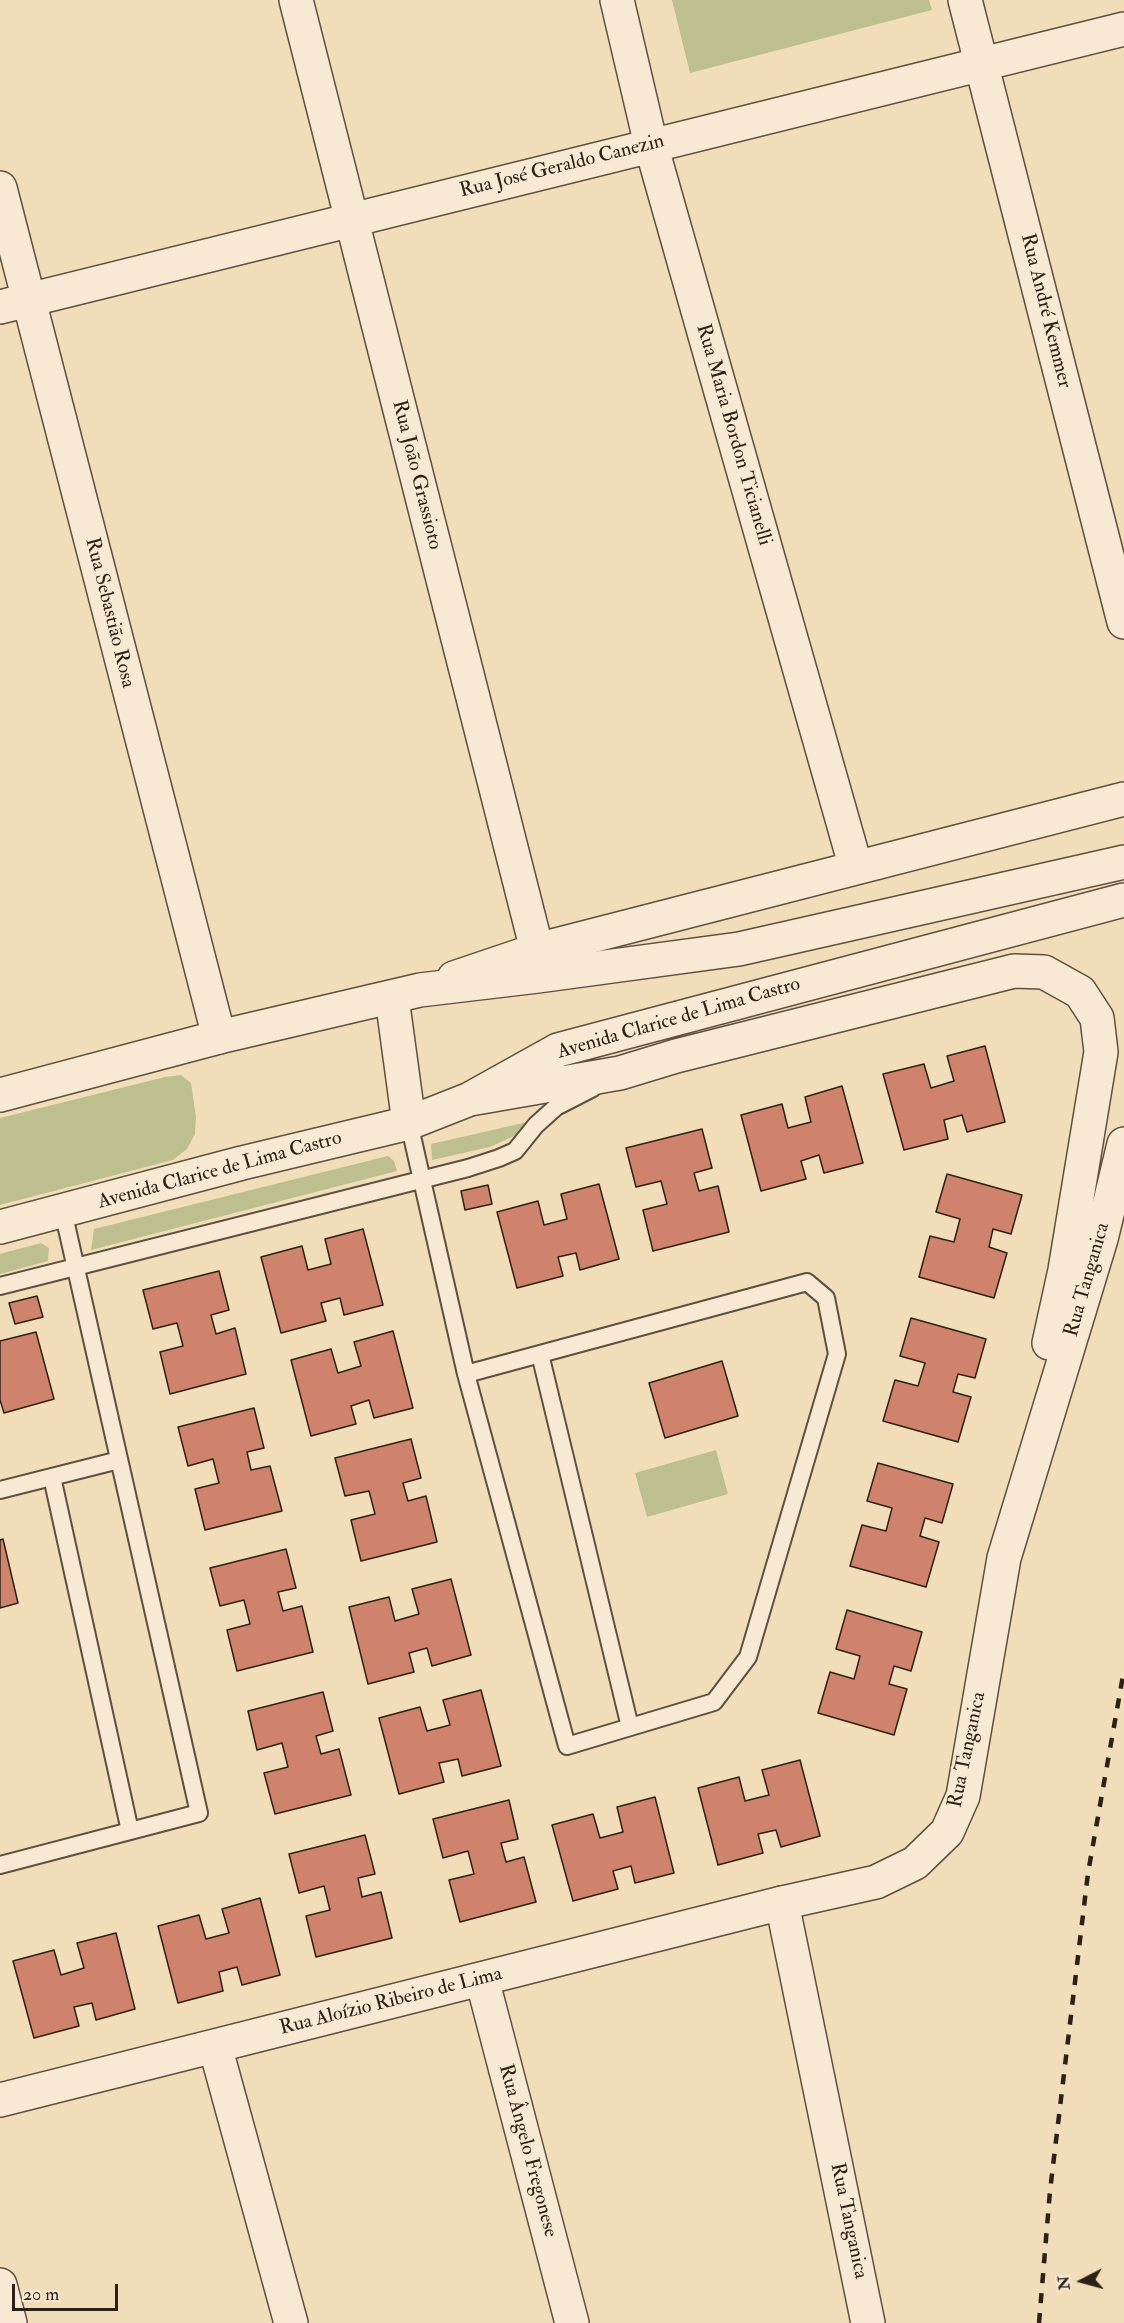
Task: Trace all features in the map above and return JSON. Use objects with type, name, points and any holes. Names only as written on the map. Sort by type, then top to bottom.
[{"type":"street","name":"Rua João Grassioto","points":[[296,0],[537,950]]},
{"type":"street","name":"Rua Maria Bordon Ticianelli","points":[[617,0],[651,145],[856,868]]},
{"type":"street","name":"Rua André Kemmer","points":[[965,0],[1124,622]]},
{"type":"street","name":"Rua José Geraldo Canezin","points":[[14,304],[1124,29]]},
{"type":"street","name":"Rua Sebastião Rosa","points":[[0,188],[14,304],[219,1037]]},
{"type":"street","points":[[406,994],[537,950],[1124,799]]},
{"type":"street","points":[[0,1095],[219,1037],[406,994],[739,949],[1124,862]]},
{"type":"street","name":"Avenida Clarice de Lima Castro","points":[[0,1227],[242,1163],[409,1123],[470,1099],[558,1050],[1124,900]]},
{"type":"street","points":[[470,1099],[620,1073],[676,1056],[1014,971],[1044,972],[1080,992],[1097,1018],[1101,1052],[1065,1270],[1004,1558]]},
{"type":"street","points":[[406,994],[409,1123]]},
{"type":"street","name":"Rua Tanganica","points":[[868,2323],[782,1903],[876,1882],[915,1863],[947,1832],[963,1796],[1004,1558],[1101,1239],[1124,1144]]},
{"type":"street","name":"Rua Aloízio Ribeiro de Lima","points":[[0,2100],[782,1903]]},
{"type":"street","name":"Rua Ângelo Fregonese","points":[[482,1979],[572,2323]]},
{"type":"street","points":[[215,2046],[291,2323]]},
{"type":"street","points":[[0,2285],[10,2323]]},
{"type":"lane","points":[[0,1286],[500,1158],[515,1151],[536,1125],[556,1107],[620,1073]]},
{"type":"lane","points":[[409,1123],[466,1374],[567,1746],[714,1702],[748,1657],[837,1354],[826,1298],[807,1282],[466,1374]]},
{"type":"lane","points":[[0,1865],[199,1813],[63,1212]]},
{"type":"lane","points":[[540,1354],[630,1727]]},
{"type":"lane","points":[[0,1490],[118,1460]]},
{"type":"lane","points":[[52,1477],[130,1831]]},
{"type":"green space","points":[[672,0],[929,0],[932,10],[690,73]]},
{"type":"green space","points":[[181,1075],[191,1083],[196,1117],[195,1134],[187,1149],[173,1160],[0,1205],[0,1118]]},
{"type":"green space","points":[[532,1121],[525,1131],[490,1147],[432,1160],[431,1144]]},
{"type":"green space","points":[[388,1156],[394,1161],[397,1171],[91,1250],[94,1229]]},
{"type":"green space","points":[[41,1243],[49,1248],[48,1261],[0,1274],[0,1254]]},
{"type":"green space","points":[[716,1450],[728,1494],[647,1517],[635,1473]]},
{"type":"building","points":[[985,1046],[1005,1122],[967,1132],[962,1115],[944,1120],[948,1139],[904,1150],[883,1074],[924,1064],[931,1088],[954,1081],[947,1056]]},
{"type":"building","points":[[842,1086],[863,1163],[824,1173],[819,1155],[801,1161],[806,1179],[761,1191],[741,1115],[782,1104],[788,1128],[811,1122],[805,1097]]},
{"type":"building","points":[[702,1129],[712,1168],[694,1173],[699,1191],[718,1186],[729,1232],[653,1251],[643,1210],[667,1204],[661,1181],[636,1187],[626,1148]]},
{"type":"building","points":[[947,1174],[1022,1195],[1011,1234],[993,1229],[989,1247],[1007,1253],[994,1298],[919,1277],[930,1236],[954,1242],[960,1219],[936,1212]]},
{"type":"building","points":[[599,1184],[619,1259],[580,1270],[576,1253],[558,1257],[563,1276],[517,1288],[497,1212],[538,1201],[544,1225],[567,1219],[561,1194]]},
{"type":"building","points":[[488,1185],[492,1204],[465,1210],[461,1191]]},
{"type":"building","points":[[363,1229],[383,1305],[344,1315],[340,1298],[321,1303],[326,1321],[281,1333],[261,1257],[302,1246],[308,1270],[331,1264],[325,1239]]},
{"type":"building","points":[[219,1271],[229,1310],[211,1315],[216,1334],[235,1328],[246,1374],[170,1394],[160,1352],[183,1346],[177,1323],[153,1329],[143,1290]]},
{"type":"building","points":[[37,1296],[43,1317],[15,1324],[9,1303]]},
{"type":"building","points":[[911,1318],[986,1339],[975,1378],[958,1374],[953,1392],[971,1397],[958,1442],[883,1421],[895,1380],[918,1386],[925,1363],[900,1356]]},
{"type":"building","points":[[393,1331],[413,1408],[374,1418],[369,1400],[351,1406],[356,1424],[311,1436],[291,1360],[331,1349],[338,1373],[361,1366],[354,1342]]},
{"type":"building","points":[[36,1332],[54,1399],[4,1413],[0,1400],[0,1341]]},
{"type":"building","points":[[722,1361],[738,1416],[665,1438],[649,1383]]},
{"type":"building","points":[[254,1408],[264,1448],[247,1452],[251,1470],[270,1466],[282,1511],[205,1530],[195,1489],[219,1483],[213,1459],[188,1466],[178,1427]]},
{"type":"building","points":[[411,1439],[421,1478],[403,1483],[408,1501],[426,1496],[437,1542],[361,1561],[351,1520],[375,1514],[369,1491],[345,1496],[335,1458]]},
{"type":"building","points":[[878,1463],[953,1484],[942,1523],[925,1518],[920,1536],[939,1542],[926,1587],[850,1566],[862,1525],[886,1531],[892,1508],[867,1501]]},
{"type":"building","points":[[3,1539],[18,1603],[0,1608],[0,1540]]},
{"type":"building","points":[[286,1549],[296,1588],[278,1592],[283,1611],[302,1606],[313,1652],[237,1671],[227,1630],[250,1624],[244,1600],[220,1606],[210,1568]]},
{"type":"building","points":[[451,1579],[471,1655],[432,1666],[427,1648],[409,1653],[414,1672],[368,1684],[349,1607],[389,1597],[395,1621],[419,1614],[412,1589]]},
{"type":"building","points":[[847,1610],[922,1632],[911,1671],[894,1666],[889,1684],[907,1689],[894,1735],[818,1713],[830,1672],[854,1679],[860,1656],[836,1649]]},
{"type":"building","points":[[481,1690],[501,1766],[462,1776],[458,1759],[439,1763],[444,1782],[399,1794],[379,1718],[420,1707],[427,1731],[450,1725],[443,1700]]},
{"type":"building","points":[[323,1692],[333,1731],[316,1736],[321,1754],[339,1749],[351,1795],[275,1814],[264,1773],[288,1767],[282,1743],[257,1750],[248,1711]]},
{"type":"building","points":[[800,1760],[820,1836],[781,1847],[776,1830],[758,1834],[763,1853],[718,1865],[698,1788],[739,1777],[745,1801],[769,1795],[762,1770]]},
{"type":"building","points":[[655,1797],[674,1873],[635,1883],[631,1866],[613,1871],[618,1889],[573,1901],[552,1825],[593,1814],[600,1838],[623,1832],[617,1807]]},
{"type":"building","points":[[509,1800],[518,1839],[501,1843],[506,1862],[524,1857],[536,1902],[460,1922],[449,1880],[474,1874],[468,1851],[443,1858],[433,1819]]},
{"type":"building","points":[[365,1835],[375,1874],[358,1878],[362,1897],[381,1892],[392,1938],[316,1957],[306,1916],[330,1910],[324,1886],[299,1893],[289,1854]]},
{"type":"building","points":[[260,1898],[280,1975],[242,1985],[237,1967],[219,1972],[223,1991],[178,2003],[158,1926],[199,1915],[206,1939],[229,1933],[222,1909]]},
{"type":"building","points":[[116,1933],[135,2009],[96,2020],[92,2003],[74,2007],[79,2026],[34,2038],[13,1961],[54,1950],[61,1975],[84,1968],[77,1943]]},
{"type":"railway","points":[[1039,2323],[1050,2191],[1088,1873],[1124,1670]]}]
